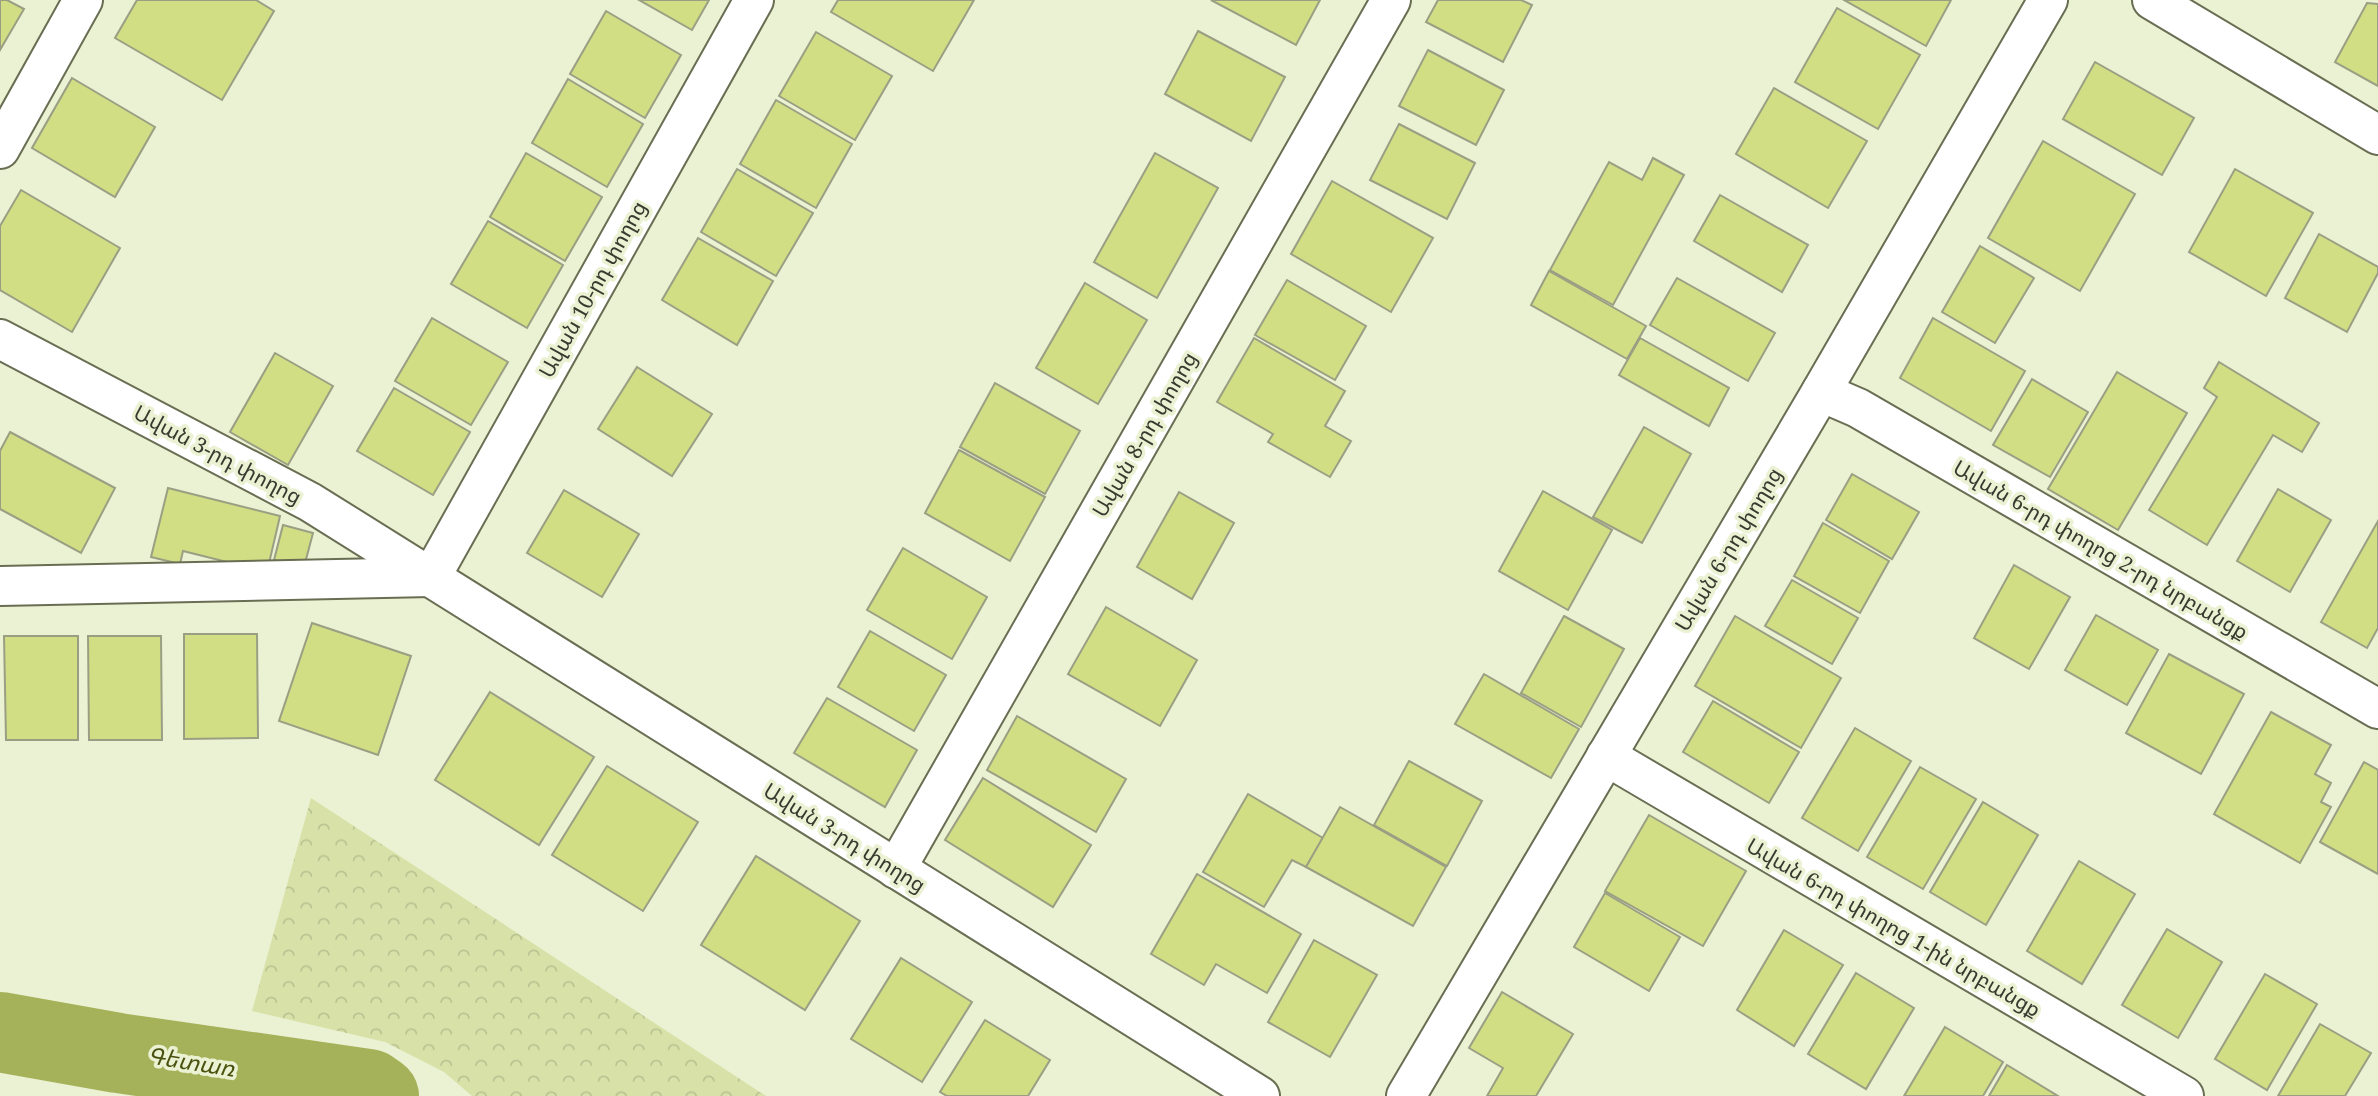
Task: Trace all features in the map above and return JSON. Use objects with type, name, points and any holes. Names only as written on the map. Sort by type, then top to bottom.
[{"type":"street","points":[[0,149],[83,0]]},
{"type":"street","name":"Ավան 10-րդ փողոց","points":[[431,577],[754,0]]},
{"type":"street","name":"Ավան 8-րդ փողոց","points":[[896,869],[1391,0]]},
{"type":"street","name":"Ավան 6-րդ փողոց","points":[[1406,1096],[1822,392],[2048,0]]},
{"type":"street","points":[[2152,0],[2378,135]]},
{"type":"street","name":"Ավան 3-րդ փողոց","points":[[0,339],[310,502],[1260,1096]]},
{"type":"street","name":"Ավան 6-րդ փողոց 2-րդ նրբանցք","points":[[1822,392],[1858,408],[2378,709]]},
{"type":"street","points":[[0,586],[431,577]]},
{"type":"street","name":"Ավան 6-րդ փողոց 1-ին նրբանցք","points":[[1606,756],[2184,1096]]},
{"type":"green space","points":[[311,798],[766,1096],[472,1096],[444,1072],[385,1042],[252,1011]]},
{"type":"building","points":[[0,0],[7,0],[24,9],[0,50]]},
{"type":"building","points":[[137,0],[256,0],[274,11],[222,100],[115,38]]},
{"type":"building","points":[[639,0],[709,0],[692,30]]},
{"type":"building","points":[[838,0],[974,0],[933,71],[831,12]]},
{"type":"building","points":[[1211,0],[1320,0],[1296,45]]},
{"type":"building","points":[[1438,0],[1521,0],[1532,5],[1503,62],[1426,22]]},
{"type":"building","points":[[1844,0],[1951,0],[1926,46]]},
{"type":"building","points":[[2367,3],[2378,4],[2378,86],[2335,62]]},
{"type":"building","points":[[1837,8],[1920,55],[1878,129],[1795,82]]},
{"type":"building","points":[[606,11],[681,55],[645,118],[570,74]]},
{"type":"building","points":[[1198,31],[1285,77],[1251,141],[1165,94]]},
{"type":"building","points":[[816,32],[892,76],[855,140],[779,96]]},
{"type":"building","points":[[1428,50],[1504,90],[1476,145],[1399,106]]},
{"type":"building","points":[[2095,62],[2194,118],[2162,175],[2063,119]]},
{"type":"building","points":[[72,78],[155,127],[115,197],[32,148]]},
{"type":"building","points":[[568,79],[643,124],[607,187],[532,143]]},
{"type":"building","points":[[1774,88],[1867,141],[1828,208],[1736,154]]},
{"type":"building","points":[[776,100],[852,144],[816,208],[740,164]]},
{"type":"building","points":[[1399,124],[1475,163],[1447,219],[1370,180]]},
{"type":"building","points":[[2043,141],[2135,194],[2080,291],[1988,238]]},
{"type":"building","points":[[526,153],[602,197],[565,261],[490,217]]},
{"type":"building","points":[[1155,153],[1218,188],[1157,298],[1094,262]]},
{"type":"building","points":[[1653,158],[1684,175],[1613,305],[1550,270],[1609,162],[1642,180]]},
{"type":"building","points":[[737,169],[813,213],[776,276],[701,232]]},
{"type":"building","points":[[2235,169],[2313,213],[2266,296],[2189,252]]},
{"type":"building","points":[[1332,181],[1433,238],[1391,312],[1291,254]]},
{"type":"building","points":[[21,190],[120,248],[72,332],[0,290],[0,226]]},
{"type":"building","points":[[1720,195],[1808,245],[1782,292],[1694,241]]},
{"type":"building","points":[[488,221],[563,265],[527,328],[451,284]]},
{"type":"building","points":[[2319,234],[2378,267],[2378,273],[2347,332],[2285,298]]},
{"type":"building","points":[[698,238],[773,281],[737,345],[662,300]]},
{"type":"building","points":[[1980,246],[2034,278],[1995,343],[1942,312]]},
{"type":"building","points":[[1549,271],[1646,326],[1627,359],[1531,305]]},
{"type":"building","points":[[1677,278],[1775,333],[1748,381],[1650,325]]},
{"type":"building","points":[[1287,280],[1366,326],[1335,380],[1255,335]]},
{"type":"building","points":[[1085,283],[1147,320],[1098,404],[1036,368]]},
{"type":"building","points":[[432,318],[508,362],[471,425],[395,381]]},
{"type":"building","points":[[1933,318],[2025,371],[1991,431],[1900,378]]},
{"type":"building","points":[[1254,338],[1345,391],[1325,426],[1351,441],[1330,477],[1268,442],[1273,434],[1217,402]]},
{"type":"building","points":[[1640,338],[1729,388],[1709,426],[1619,375]]},
{"type":"building","points":[[275,353],[333,386],[288,465],[230,432]]},
{"type":"building","points":[[2219,362],[2319,423],[2302,452],[2273,435],[2207,545],[2149,510],[2217,397],[2204,388]]},
{"type":"building","points":[[637,367],[712,414],[672,476],[598,429]]},
{"type":"building","points":[[2117,372],[2187,413],[2118,530],[2048,489]]},
{"type":"building","points":[[2032,379],[2088,412],[2050,477],[1993,445]]},
{"type":"building","points":[[995,383],[1080,431],[1045,494],[960,447]]},
{"type":"building","points":[[394,388],[470,432],[433,495],[357,451]]},
{"type":"building","points":[[1644,427],[1691,454],[1642,543],[1593,517]]},
{"type":"building","points":[[10,432],[115,488],[81,553],[0,509],[0,451]]},
{"type":"building","points":[[959,450],[1045,497],[1010,561],[925,513]]},
{"type":"building","points":[[1852,474],[1919,512],[1892,559],[1826,520]]},
{"type":"building","points":[[168,488],[280,516],[267,572],[183,551],[180,564],[151,557]]},
{"type":"building","points":[[2278,489],[2331,520],[2290,592],[2237,561]]},
{"type":"building","points":[[564,490],[639,534],[602,597],[527,553]]},
{"type":"building","points":[[1543,491],[1612,530],[1568,610],[1499,571]]},
{"type":"building","points":[[1179,492],[1234,523],[1192,599],[1137,567]]},
{"type":"building","points":[[2378,521],[2378,628],[2367,648],[2321,622]]},
{"type":"building","points":[[1823,523],[1889,561],[1860,613],[1794,576]]},
{"type":"building","points":[[283,525],[313,533],[304,567],[274,560]]},
{"type":"building","points":[[903,548],[987,597],[952,659],[867,610]]},
{"type":"building","points":[[2014,565],[2070,597],[2029,669],[1974,638]]},
{"type":"building","points":[[1792,580],[1858,618],[1832,664],[1765,626]]},
{"type":"building","points":[[1106,607],[1197,660],[1160,726],[1068,674]]},
{"type":"building","points":[[2096,615],[2158,650],[2127,705],[2065,670]]},
{"type":"building","points":[[1564,616],[1624,649],[1581,727],[1521,693]]},
{"type":"building","points":[[1735,616],[1841,678],[1801,748],[1695,686]]},
{"type":"building","points":[[312,623],[411,656],[378,755],[279,721]]},
{"type":"building","points":[[870,631],[946,675],[914,731],[838,687]]},
{"type":"building","points":[[184,634],[257,634],[258,738],[184,739]]},
{"type":"building","points":[[4,636],[78,636],[78,740],[6,740]]},
{"type":"building","points":[[88,636],[161,636],[162,740],[89,740]]},
{"type":"building","points":[[2169,654],[2244,694],[2201,774],[2126,733]]},
{"type":"building","points":[[1484,674],[1579,729],[1551,778],[1455,724]]},
{"type":"building","points":[[490,692],[594,757],[539,845],[435,780]]},
{"type":"building","points":[[827,698],[917,750],[885,807],[794,753]]},
{"type":"building","points":[[1713,701],[1799,752],[1769,803],[1683,752]]},
{"type":"building","points":[[2271,712],[2331,745],[2315,774],[2331,783],[2321,802],[2331,807],[2300,863],[2214,814]]},
{"type":"building","points":[[1017,716],[1126,779],[1096,832],[987,770]]},
{"type":"building","points":[[1855,728],[1911,761],[1858,851],[1802,818]]},
{"type":"building","points":[[1409,761],[1482,801],[1447,866],[1374,825]]},
{"type":"building","points":[[2364,762],[2378,770],[2378,874],[2320,842]]},
{"type":"building","points":[[607,766],[698,822],[643,911],[552,855]]},
{"type":"building","points":[[1920,767],[1976,799],[1923,889],[1867,857]]},
{"type":"building","points":[[983,778],[1091,845],[1053,907],[945,840]]},
{"type":"building","points":[[1248,794],[1323,838],[1306,867],[1292,860],[1264,907],[1203,872]]},
{"type":"building","points":[[1983,802],[2038,835],[1986,925],[1930,892]]},
{"type":"building","points":[[1340,807],[1446,867],[1413,926],[1306,867]]},
{"type":"building","points":[[1649,815],[1746,871],[1703,946],[1605,891]]},
{"type":"building","points":[[756,856],[860,921],[805,1010],[701,945]]},
{"type":"building","points":[[2079,861],[2135,894],[2082,984],[2027,951]]},
{"type":"building","points":[[1197,874],[1301,934],[1267,993],[1216,964],[1204,985],[1151,954]]},
{"type":"building","points":[[1605,893],[1680,937],[1649,991],[1574,947]]},
{"type":"building","points":[[2167,929],[2222,962],[2178,1038],[2122,1005]]},
{"type":"building","points":[[1784,930],[1843,965],[1794,1046],[1737,1010]]},
{"type":"building","points":[[1314,940],[1377,975],[1330,1057],[1268,1022]]},
{"type":"building","points":[[901,958],[972,1002],[922,1082],[851,1039]]},
{"type":"building","points":[[1856,973],[1914,1008],[1866,1089],[1808,1054]]},
{"type":"building","points":[[2265,974],[2317,1004],[2267,1090],[2215,1059]]},
{"type":"building","points":[[1502,992],[1573,1034],[1536,1096],[1487,1096],[1503,1068],[1469,1048]]},
{"type":"building","points":[[985,1020],[1050,1060],[1028,1096],[947,1096],[940,1092]]},
{"type":"building","points":[[2320,1024],[2371,1053],[2345,1096],[2278,1096]]},
{"type":"building","points":[[1945,1027],[2003,1062],[1983,1096],[1904,1096]]},
{"type":"building","points":[[2007,1065],[2058,1096],[1989,1096]]},
{"type":"waterway","name":"Գետառ","points":[[0,1032],[118,1053],[369,1089],[379,1096]]}]
